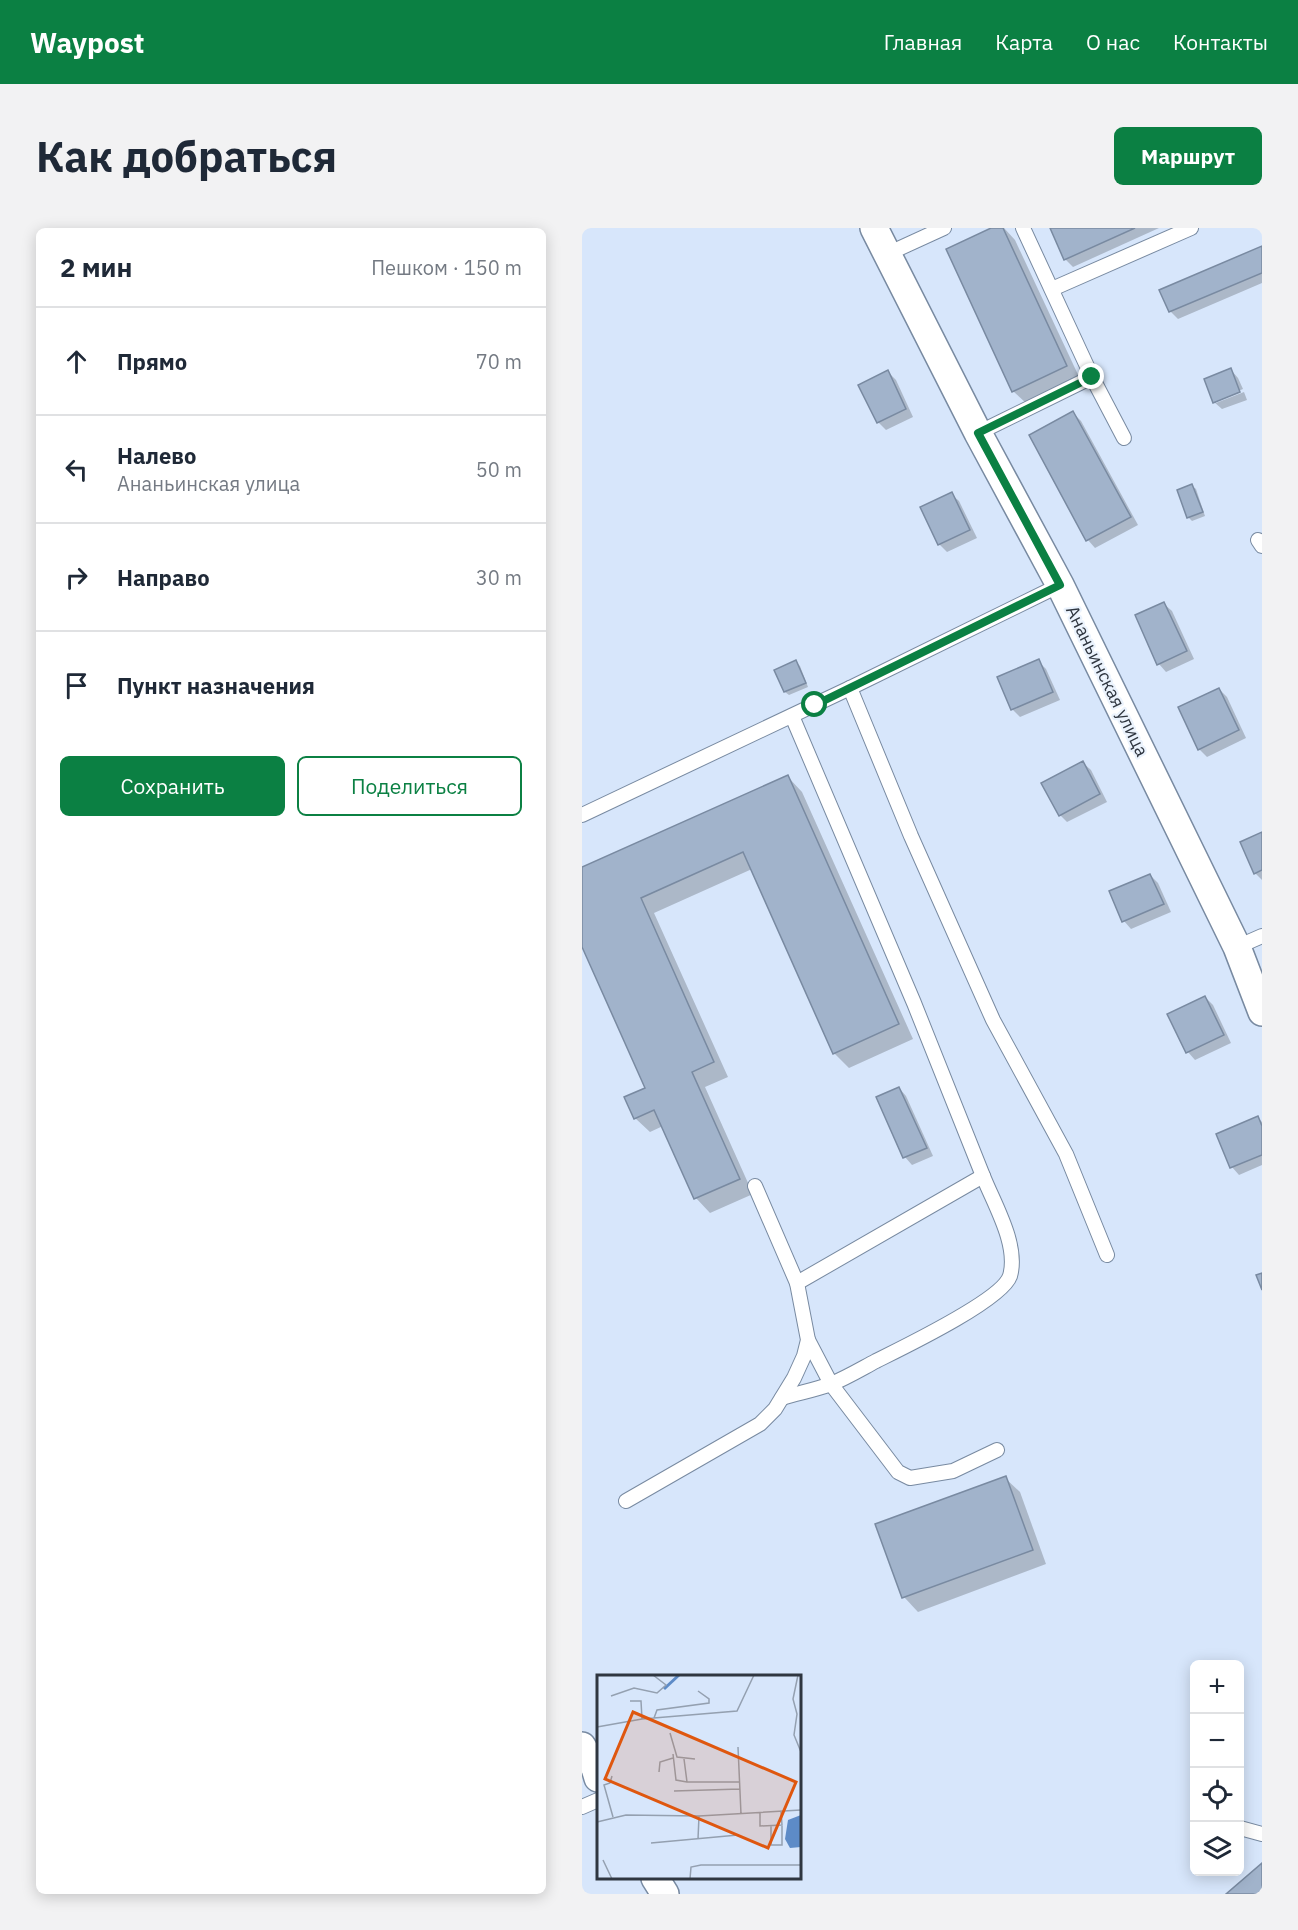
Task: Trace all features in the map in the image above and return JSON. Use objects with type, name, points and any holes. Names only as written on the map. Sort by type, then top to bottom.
[{"type":"street","name":"Ананьинская улица","points":[[874,228],[978,433],[1060,585],[1237,947],[1262,1012]]},
{"type":"street","points":[[582,1746],[597,1773]]},
{"type":"street","points":[[656,1879],[665,1894]]},
{"type":"lane","points":[[887,254],[944,228]]},
{"type":"lane","points":[[1023,228],[1092,377],[1124,438]]},
{"type":"lane","points":[[1052,289],[1191,228]]},
{"type":"lane","points":[[978,433],[1092,377]]},
{"type":"lane","points":[[582,815],[792,716],[1060,585]]},
{"type":"lane","points":[[850,688],[911,836],[993,1020],[1066,1154],[1107,1255]]},
{"type":"lane","points":[[782,1398],[831,1384],[914,1342],[978,1306],[1010,1278],[1012,1262],[1011,1244],[914,1002],[792,716]]},
{"type":"lane","points":[[1237,947],[1262,936]]},
{"type":"lane","points":[[797,1283],[983,1176]]},
{"type":"lane","points":[[755,1186],[797,1283],[808,1340],[831,1384],[898,1472],[910,1478],[953,1471],[997,1450]]},
{"type":"lane","points":[[626,1501],[760,1424],[775,1409],[794,1378],[808,1340]]},
{"type":"lane","points":[[582,1807],[597,1800]]},
{"type":"lane","points":[[1244,1829],[1262,1834]]},
{"type":"building","points":[[991,228],[1003,228],[1067,366],[1012,392],[946,249]]},
{"type":"building","points":[[1050,228],[1135,228],[1064,260]]},
{"type":"building","points":[[1262,246],[1262,273],[1169,312],[1159,290]]},
{"type":"building","points":[[1231,368],[1240,392],[1213,403],[1204,379]]},
{"type":"building","points":[[888,370],[906,409],[877,423],[858,385]]},
{"type":"building","points":[[1073,411],[1131,517],[1086,541],[1029,435]]},
{"type":"building","points":[[1192,484],[1203,512],[1187,518],[1177,490]]},
{"type":"building","points":[[952,492],[970,530],[938,545],[920,507]]},
{"type":"building","points":[[1164,602],[1187,651],[1157,665],[1135,615]]},
{"type":"building","points":[[1039,659],[1053,692],[1011,710],[997,677]]},
{"type":"building","points":[[796,660],[806,683],[784,692],[774,670]]},
{"type":"building","points":[[1219,688],[1239,730],[1198,750],[1178,707]]},
{"type":"building","points":[[1083,761],[1100,794],[1059,816],[1041,783]]},
{"type":"building","points":[[788,775],[899,1024],[833,1054],[743,852],[641,898],[714,1062],[692,1072],[740,1179],[694,1199],[654,1110],[634,1119],[624,1097],[645,1088],[582,947],[582,867]]},
{"type":"building","points":[[1262,832],[1262,870],[1254,874],[1240,842]]},
{"type":"building","points":[[1150,874],[1164,904],[1122,922],[1109,891]]},
{"type":"building","points":[[1205,996],[1224,1035],[1186,1053],[1167,1014]]},
{"type":"building","points":[[899,1087],[927,1148],[903,1158],[876,1097]]},
{"type":"building","points":[[1258,1116],[1262,1126],[1262,1155],[1230,1168],[1216,1134]]},
{"type":"building","points":[[1262,1273],[1262,1290],[1256,1275]]},
{"type":"building","points":[[1006,1476],[1033,1550],[902,1598],[875,1524]]},
{"type":"building","points":[[1262,1863],[1262,1894],[1226,1894]]},
{"type":"route","points":[[815,705],[1060,585],[978,433],[1092,377]]}]
